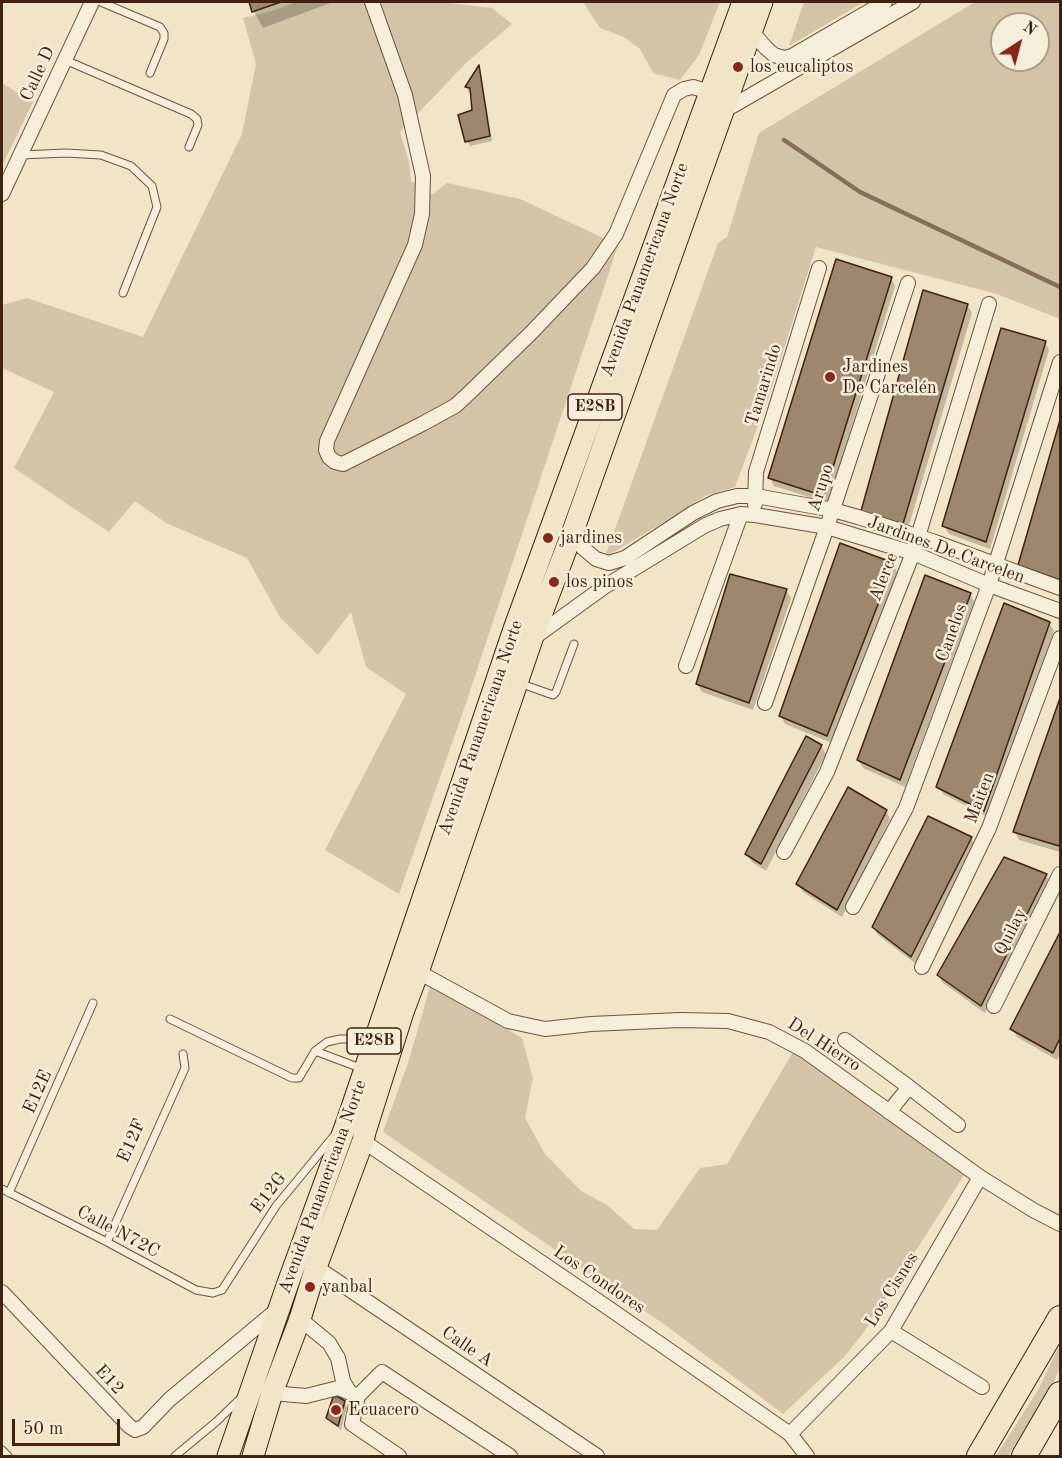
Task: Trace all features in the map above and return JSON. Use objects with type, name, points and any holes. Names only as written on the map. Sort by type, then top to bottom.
[{"type":"highway","points":[[979,1456],[1060,1318]]},
{"type":"highway","points":[[1024,1456],[1060,1394]]},
{"type":"main road","name":"Avenida Panamericana Norte","points":[[253,1456],[272,1393],[300,1319],[316,1267],[363,1141],[396,1034],[410,967],[514,629],[743,2]]},
{"type":"main road","name":"Avenida Panamericana Norte","points":[[228,1456],[364,1070],[374,1043],[410,967],[517,682],[762,2]]},
{"type":"street","name":"Calle D","points":[[2,194],[92,2]]},
{"type":"street","points":[[372,2],[405,95],[423,176],[422,214],[415,245],[327,441],[328,457],[334,462],[343,464],[455,405],[531,333],[592,268],[616,234],[674,95],[693,87],[710,92]]},
{"type":"street","points":[[751,31],[774,55],[784,58],[792,56],[885,2]]},
{"type":"street","points":[[722,112],[913,2]]},
{"type":"street","name":"Tamarindo","points":[[686,666],[756,496],[756,472],[819,268]]},
{"type":"street","name":"Arupo","points":[[765,703],[833,510],[908,283]]},
{"type":"street","name":"Alerce","points":[[783,852],[827,772],[913,553],[989,304]]},
{"type":"street","name":"Canelos","points":[[853,907],[906,808],[989,585],[1060,362]]},
{"type":"street","name":"Jardines De Carcelen","points":[[573,531],[583,548],[596,559],[609,563],[625,558],[693,513],[717,501],[737,496],[756,496],[833,510],[919,536],[1060,588]]},
{"type":"street","name":"Jardines De Carcelen","points":[[532,639],[604,587],[704,526],[720,519],[748,514],[827,527],[913,553],[989,585],[1060,611]]},
{"type":"street","name":"Maiten","points":[[922,967],[989,828],[1060,638]]},
{"type":"street","name":"Quilay","points":[[994,1006],[1060,874]]},
{"type":"street","name":"Del Hierro","points":[[410,967],[508,1022],[545,1029],[591,1024],[680,1020],[728,1021],[769,1032],[805,1051],[980,1177],[1060,1224]]},
{"type":"street","points":[[845,1040],[958,1125]]},
{"type":"street","points":[[890,1112],[909,1087]]},
{"type":"street","name":"Los Condores","points":[[363,1141],[607,1306],[790,1434],[807,1456]]},
{"type":"street","name":"Los Cisnes","points":[[790,1434],[891,1331],[980,1177]]},
{"type":"street","name":"Calle A","points":[[316,1267],[597,1456]]},
{"type":"street","name":"E12","points":[[2,1292],[135,1430],[143,1427],[170,1399],[280,1307]]},
{"type":"street","points":[[300,1319],[329,1343],[338,1358],[343,1381],[353,1394],[351,1424],[399,1456]]},
{"type":"street","points":[[891,1331],[982,1387]]},
{"type":"street","points":[[353,1394],[382,1372],[510,1456]]},
{"type":"street","points":[[272,1393],[306,1396],[338,1388],[353,1394]]},
{"type":"lane","points":[[101,2],[160,27],[164,33],[164,39],[150,73]]},
{"type":"lane","points":[[65,60],[191,114],[197,119],[198,125],[189,147]]},
{"type":"lane","points":[[21,155],[66,153],[101,155],[131,166],[152,186],[157,207],[123,293]]},
{"type":"lane","points":[[517,682],[553,694],[556,692],[574,644]]},
{"type":"lane","name":"E12E","points":[[9,1193],[93,1003]]},
{"type":"lane","points":[[170,1019],[292,1078],[298,1078],[302,1074],[305,1064],[315,1051],[327,1042],[351,1039],[374,1043]]},
{"type":"lane","points":[[315,1051],[364,1070]]},
{"type":"lane","name":"E12F","points":[[107,1242],[184,1068],[183,1054]]},
{"type":"lane","name":"E12G","points":[[222,1290],[276,1206],[348,1119]]},
{"type":"lane","name":"Calle N72C","points":[[2,1189],[196,1290],[213,1293],[222,1290]]},
{"type":"lane","points":[[175,1456],[251,1389]]},
{"type":"lane","points":[[186,1456],[188,1445]]},
{"type":"lane","points":[[2,1450],[8,1456]]},
{"type":"shaded area","points":[[296,2],[447,2],[492,8],[512,24],[467,62],[400,132],[409,162],[411,181],[432,195],[447,183],[520,199],[618,245],[465,706],[399,894],[325,850],[406,694],[366,667],[351,612],[318,655],[280,617],[247,558],[166,523],[135,501],[109,532],[14,468],[54,392],[2,368],[2,305],[27,298],[143,337],[242,134],[256,64],[243,18]]},
{"type":"shaded area","points":[[583,2],[720,2],[699,55],[680,80],[653,73],[640,49],[624,37],[600,28]]},
{"type":"shaded area","points":[[804,2],[864,2],[789,46]]},
{"type":"shaded area","points":[[975,2],[1060,2],[1060,319],[997,294],[816,247],[768,399],[735,487],[705,496],[605,557],[718,243],[727,237],[759,133]]},
{"type":"shaded area","points":[[2,83],[33,102],[2,166]]},
{"type":"shaded area","points":[[431,983],[522,1038],[533,1078],[525,1118],[545,1154],[581,1191],[607,1205],[634,1229],[657,1230],[700,1168],[727,1164],[793,1052],[966,1172],[864,1332],[844,1357],[783,1414],[668,1327],[383,1132],[409,1060]]},
{"type":"shaded area","points":[[1060,1344],[1060,1368],[1047,1396],[1008,1456],[996,1456],[1038,1390]]},
{"type":"building","points":[[249,2],[281,2],[252,12]]},
{"type":"building","points":[[479,65],[490,136],[465,142],[458,115],[472,110],[470,88],[465,87]]},
{"type":"building","name":"Jardines De Carcelén","points":[[836,259],[892,277],[824,496],[768,478]]},
{"type":"building","name":"Jardines De Carcelén","points":[[923,290],[968,304],[903,524],[861,511]]},
{"type":"building","name":"Jardines De Carcelén","points":[[1001,328],[1046,341],[986,542],[942,526]]},
{"type":"building","points":[[1060,420],[1060,580],[1018,565]]},
{"type":"building","points":[[840,543],[894,563],[827,736],[779,716]]},
{"type":"building","points":[[730,574],[787,589],[749,703],[696,684]]},
{"type":"building","points":[[925,575],[971,593],[900,780],[857,760]]},
{"type":"building","points":[[1004,603],[1050,622],[984,811],[936,787]]},
{"type":"building","points":[[1060,698],[1060,843],[1059,846],[1013,832]]},
{"type":"building","points":[[806,736],[822,745],[761,864],[745,854]]},
{"type":"building","points":[[848,787],[887,810],[837,910],[796,884]]},
{"type":"building","points":[[928,816],[972,837],[911,957],[872,927]]},
{"type":"building","points":[[1004,857],[1047,874],[981,1006],[937,975]]},
{"type":"building","points":[[1060,932],[1060,1038],[1053,1053],[1010,1029]]},
{"type":"building","name":"Ecuacero","points":[[337,1396],[345,1401],[338,1426],[326,1418],[333,1397]]},
{"type":"waterway","points":[[784,140],[860,192],[1060,287]]},
{"type":"place","name":"los eucaliptos","points":[[738,67]]},
{"type":"place","name":"Jardines De Carcelén","points":[[830,377]]},
{"type":"place","name":"jardines","points":[[548,538]]},
{"type":"place","name":"los pinos","points":[[554,582]]},
{"type":"place","name":"yanbal","points":[[310,1287]]},
{"type":"place","name":"Ecuacero","points":[[336,1410]]}]
